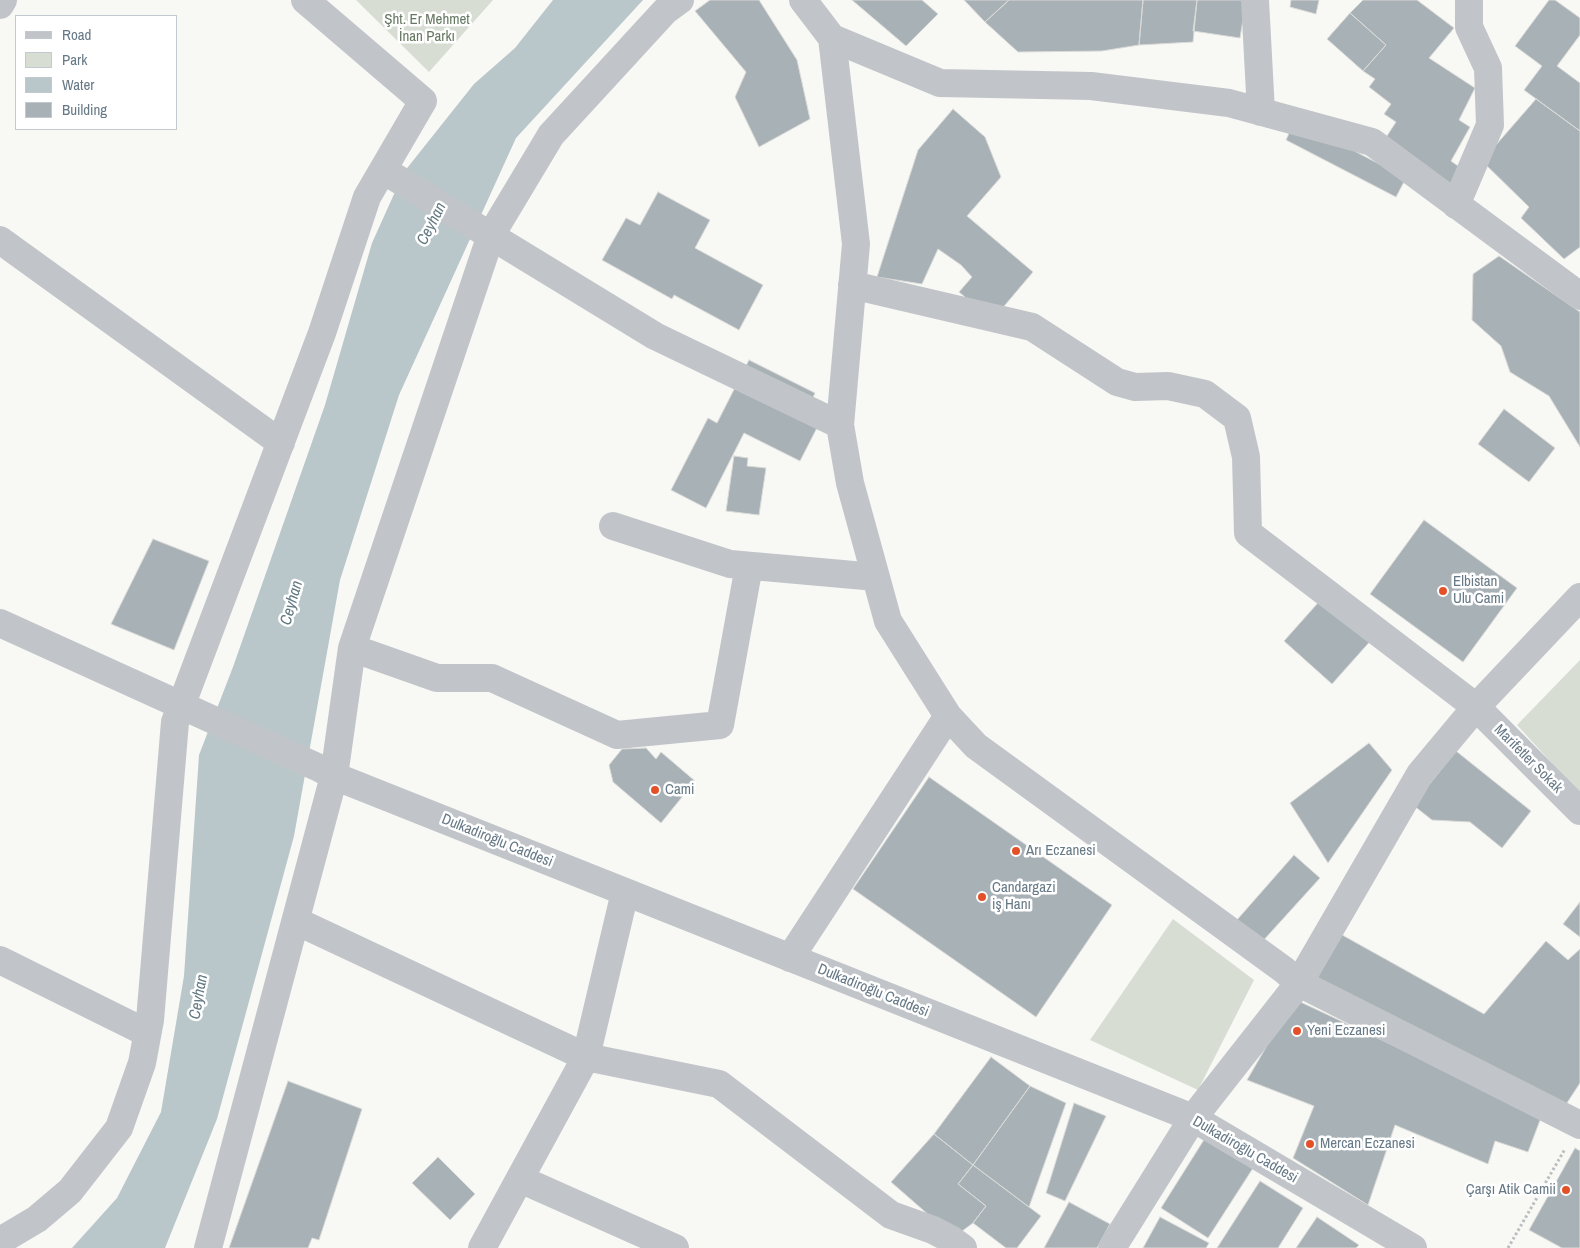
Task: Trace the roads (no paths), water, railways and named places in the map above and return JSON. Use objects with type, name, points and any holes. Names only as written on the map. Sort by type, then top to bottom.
[{"type":"street","points":[[0,5],[3,0]]},
{"type":"street","points":[[0,1241],[37,1219],[70,1190],[119,1128],[142,1063],[150,1020],[175,722],[188,709],[281,443],[322,333],[367,197],[423,101],[305,0]]},
{"type":"street","points":[[208,1248],[296,921],[352,648],[491,235],[551,135],[665,11],[680,0]]},
{"type":"street","points":[[803,0],[832,38],[940,83],[1091,86],[1229,103],[1372,142],[1578,292]]},
{"type":"street","points":[[1255,0],[1262,112]]},
{"type":"street","points":[[1456,205],[1490,125],[1488,68],[1469,27],[1469,0]]},
{"type":"street","points":[[832,38],[856,244],[840,425],[850,483],[888,621],[948,716],[976,746],[1284,970],[1299,984],[1580,1125]]},
{"type":"street","points":[[383,170],[655,336],[840,425]]},
{"type":"street","points":[[0,240],[281,443]]},
{"type":"street","name":"Marifetler Sokak","points":[[852,285],[1032,327],[1117,382],[1135,388],[1168,386],[1205,394],[1237,418],[1246,457],[1248,533],[1476,707],[1580,811]]},
{"type":"street","points":[[613,526],[730,564],[876,577]]},
{"type":"street","points":[[352,648],[437,678],[492,678],[617,735],[720,725],[749,566]]},
{"type":"street","points":[[1112,1248],[1193,1118],[1299,984],[1420,774],[1476,707],[1580,597]]},
{"type":"street","name":"Dulkadiroğlu Caddesi","points":[[0,623],[326,772],[1193,1118],[1413,1248]]},
{"type":"street","points":[[790,958],[948,716]]},
{"type":"street","points":[[482,1248],[586,1057],[625,892]]},
{"type":"street","points":[[296,921],[586,1057],[720,1084],[891,1214],[933,1230],[963,1248]]},
{"type":"street","points":[[0,960],[147,1034]]},
{"type":"street","points":[[520,1180],[675,1248]]},
{"type":"water","name":"Ceyhan","points":[[553,0],[643,0],[516,138],[399,395],[340,580],[294,836],[217,1119],[165,1248],[72,1248],[117,1198],[161,1112],[184,976],[199,755],[233,667],[325,405],[372,243],[404,172],[474,84],[515,48]]},
{"type":"place","name":"Elbistan Ulu Cami","points":[[1443,591]]},
{"type":"place","name":"Cami","points":[[655,790]]},
{"type":"place","name":"Arı Eczanesi","points":[[1016,851]]},
{"type":"place","name":"Candargazi iş Hanı","points":[[982,897]]},
{"type":"place","name":"Yeni Eczanesi","points":[[1297,1031]]},
{"type":"place","name":"Mercan Eczanesi","points":[[1310,1144]]},
{"type":"place","name":"Çarşı Atik Camii","points":[[1566,1190]]},
{"type":"park label","name":"Şht. Er Mehmet İnan Parkı","points":[[427,28]]}]
